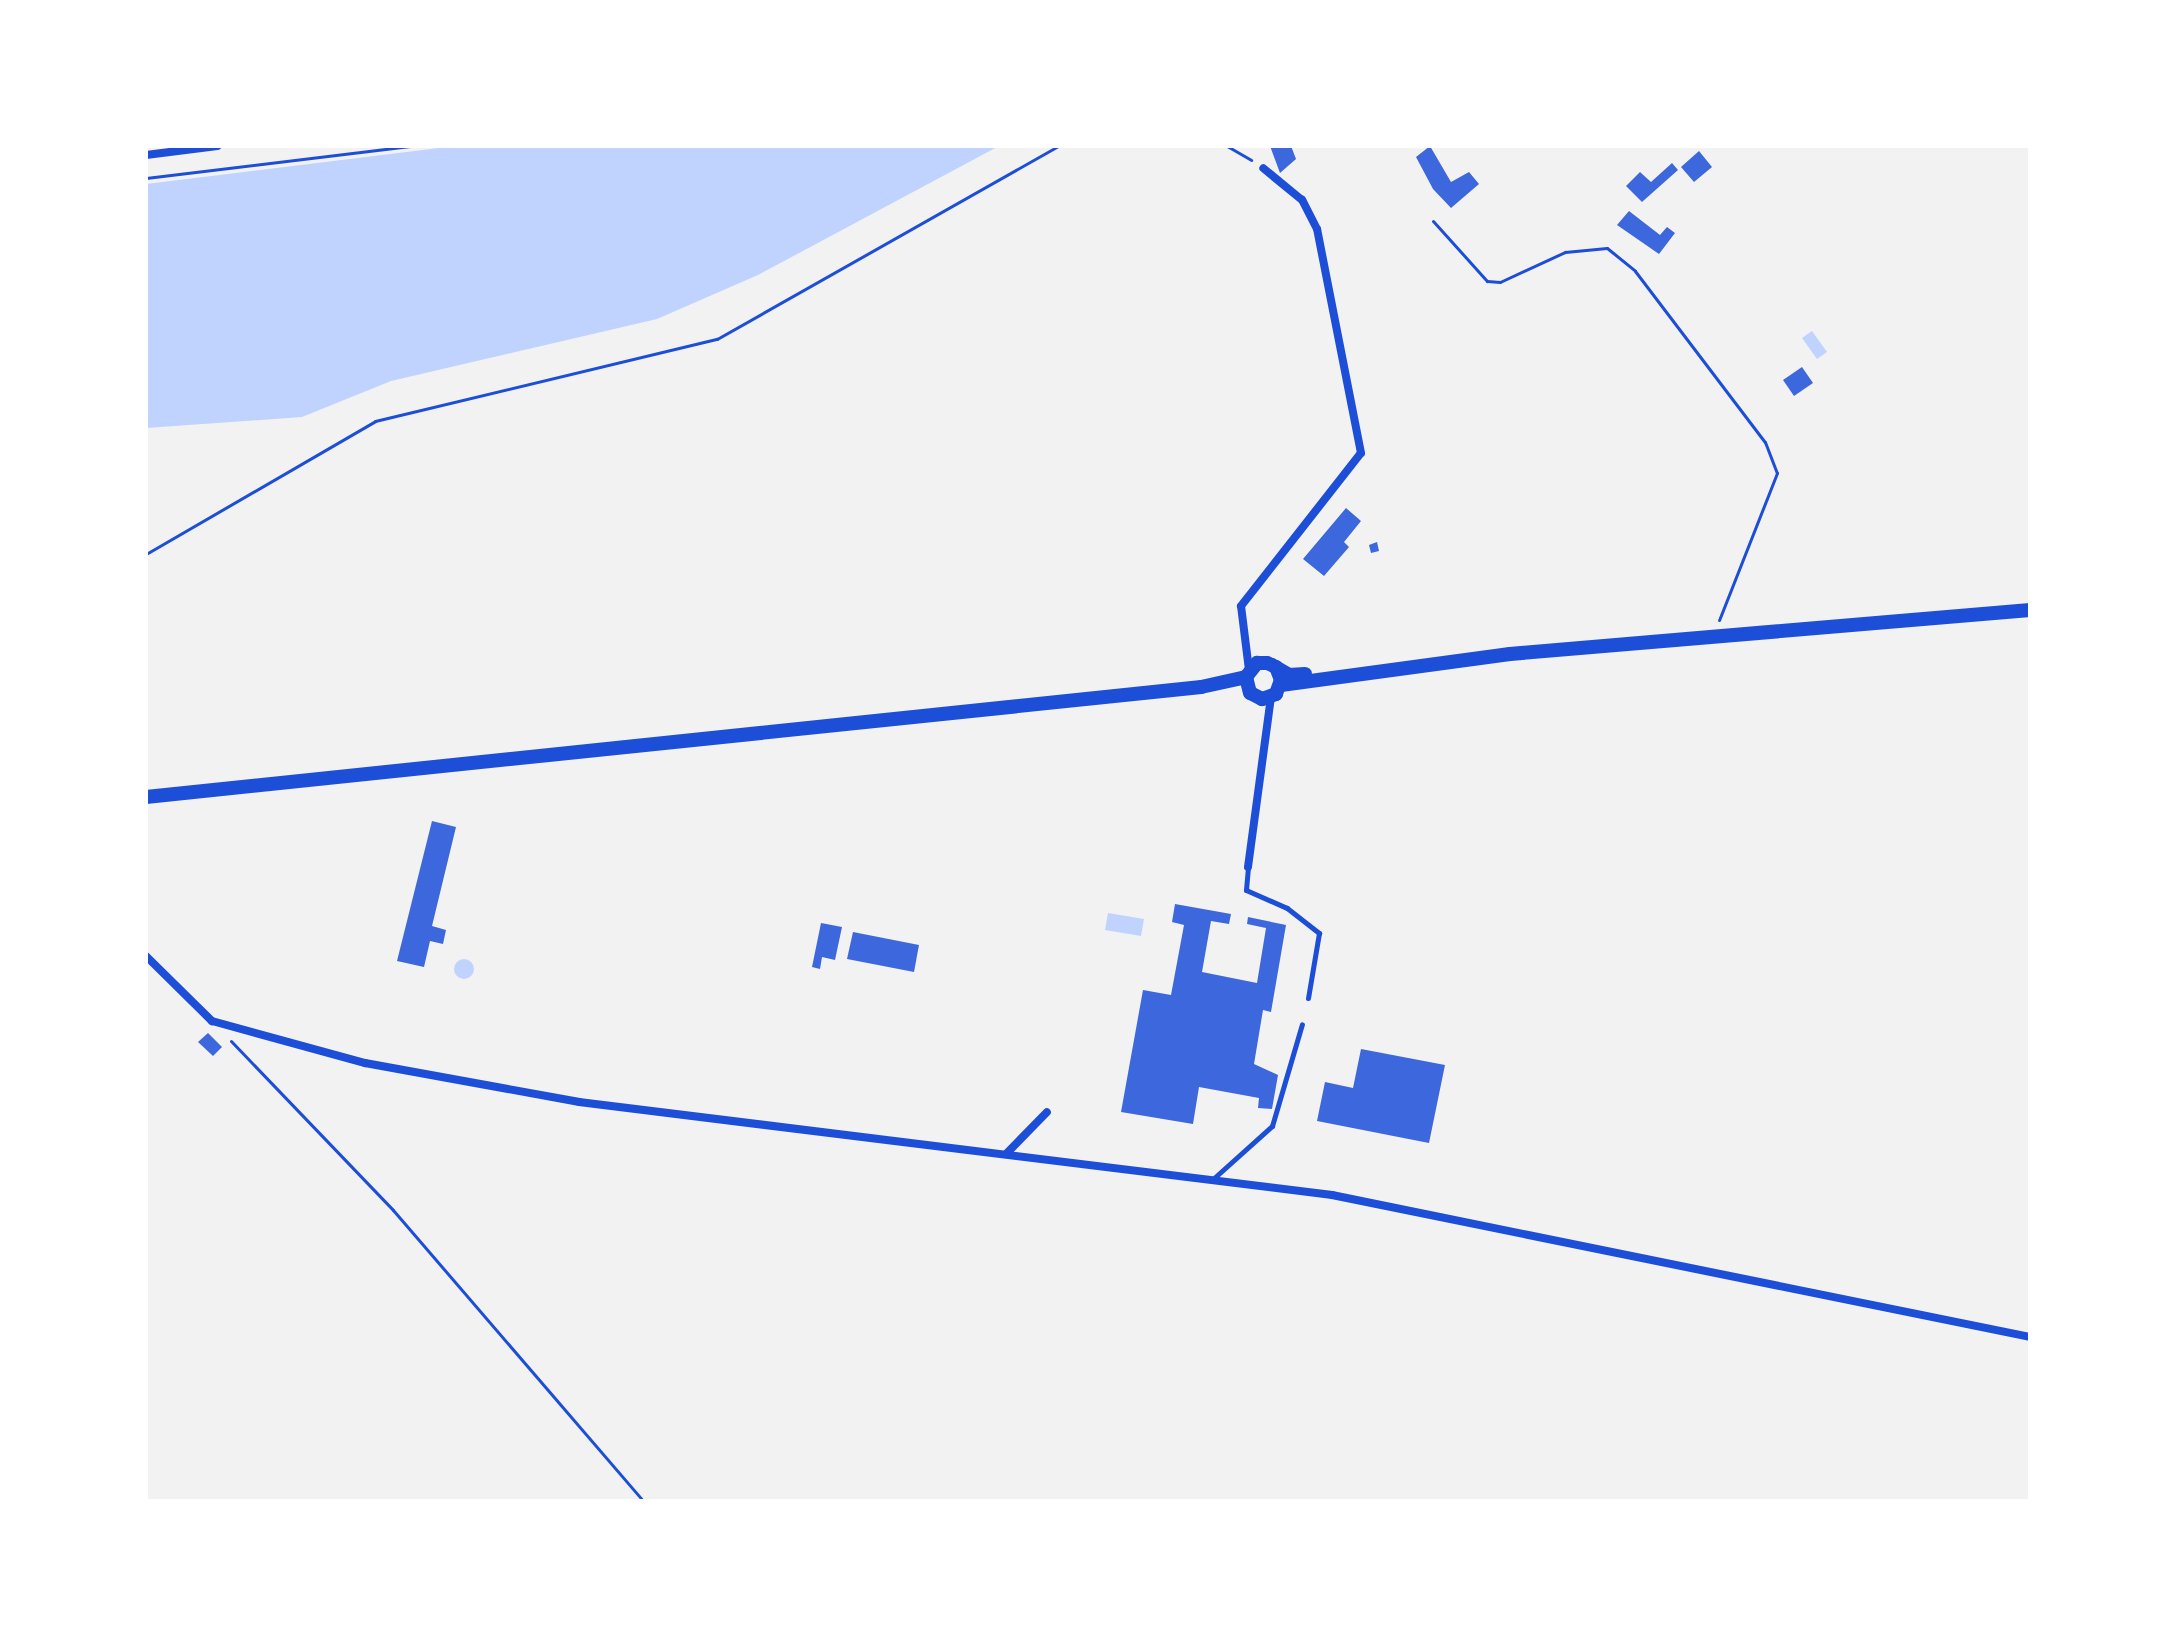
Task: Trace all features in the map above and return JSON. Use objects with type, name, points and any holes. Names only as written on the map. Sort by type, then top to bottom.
[{"type":"main road","points":[[146,797],[1713,634],[2030,610]]},
{"type":"street","points":[[146,155],[217,146]]},
{"type":"street","points":[[1248,867],[1265,715],[1261,681],[1248,645],[1241,606],[1361,453],[1317,229],[1302,200],[1263,168]]},
{"type":"street","points":[[1248,645],[1261,681]]},
{"type":"street","points":[[146,956],[212,1021],[365,1063],[579,1102],[1214,1178],[1332,1195],[2030,1337]]},
{"type":"street","points":[[1007,1153],[1047,1112]]},
{"type":"lane","points":[[1248,867],[1246,890],[1287,908],[1319,933],[1308,998]]},
{"type":"lane","points":[[1214,1178],[1272,1126],[1302,1024]]},
{"type":"path","points":[[146,178],[412,146]]},
{"type":"path","points":[[146,554],[375,421],[717,339],[1058,146]]},
{"type":"path","points":[[1227,146],[1263,168]]},
{"type":"path","points":[[1433,221],[1487,281],[1500,282],[1565,252],[1607,248],[1635,271],[1765,442],[1777,473],[1713,634]]},
{"type":"path","points":[[212,1021],[393,1210],[643,1501]]},
{"type":"water","points":[[455,146],[999,146],[758,275],[657,319],[391,381],[302,417],[146,428],[146,184]]},
{"type":"water","points":[[1812,331],[1827,352],[1817,359],[1802,338]]},
{"type":"water","points":[[1108,913],[1144,919],[1141,936],[1105,930]]},
{"type":"water","points":[[464,959],[471,962],[474,969],[471,976],[464,979],[457,976],[454,969],[457,962]]},
{"type":"building","points":[[1270,146],[1291,146],[1296,159],[1280,173]]},
{"type":"building","points":[[1430,146],[1451,182],[1469,172],[1479,184],[1451,208],[1433,189],[1416,157]]},
{"type":"building","points":[[1699,151],[1712,167],[1694,182],[1681,167]]},
{"type":"building","points":[[1672,163],[1678,170],[1642,202],[1626,186],[1640,172],[1651,182]]},
{"type":"building","points":[[1629,211],[1660,235],[1667,227],[1675,233],[1659,254],[1617,225]]},
{"type":"building","points":[[1802,367],[1813,383],[1794,396],[1783,380]]},
{"type":"building","points":[[1346,508],[1361,521],[1344,542],[1349,547],[1324,576],[1303,559]]},
{"type":"building","points":[[1377,542],[1379,551],[1371,553],[1369,545]]},
{"type":"building","points":[[432,821],[456,827],[432,926],[446,930],[443,944],[430,941],[424,967],[397,961]]},
{"type":"building","points":[[1175,904],[1231,914],[1229,924],[1211,921],[1202,972],[1257,983],[1266,928],[1247,924],[1248,917],[1286,925],[1271,1012],[1263,1010],[1254,1064],[1278,1075],[1272,1109],[1258,1108],[1259,1098],[1199,1087],[1193,1124],[1121,1112],[1143,990],[1171,995],[1184,925],[1172,922]]},
{"type":"building","points":[[821,923],[842,927],[835,960],[822,957],[820,969],[812,967]]},
{"type":"building","points":[[853,932],[919,945],[914,972],[847,959]]},
{"type":"building","points":[[208,1033],[222,1047],[213,1056],[198,1042]]},
{"type":"building","points":[[1361,1049],[1445,1065],[1429,1143],[1317,1121],[1325,1082],[1353,1088]]}]
